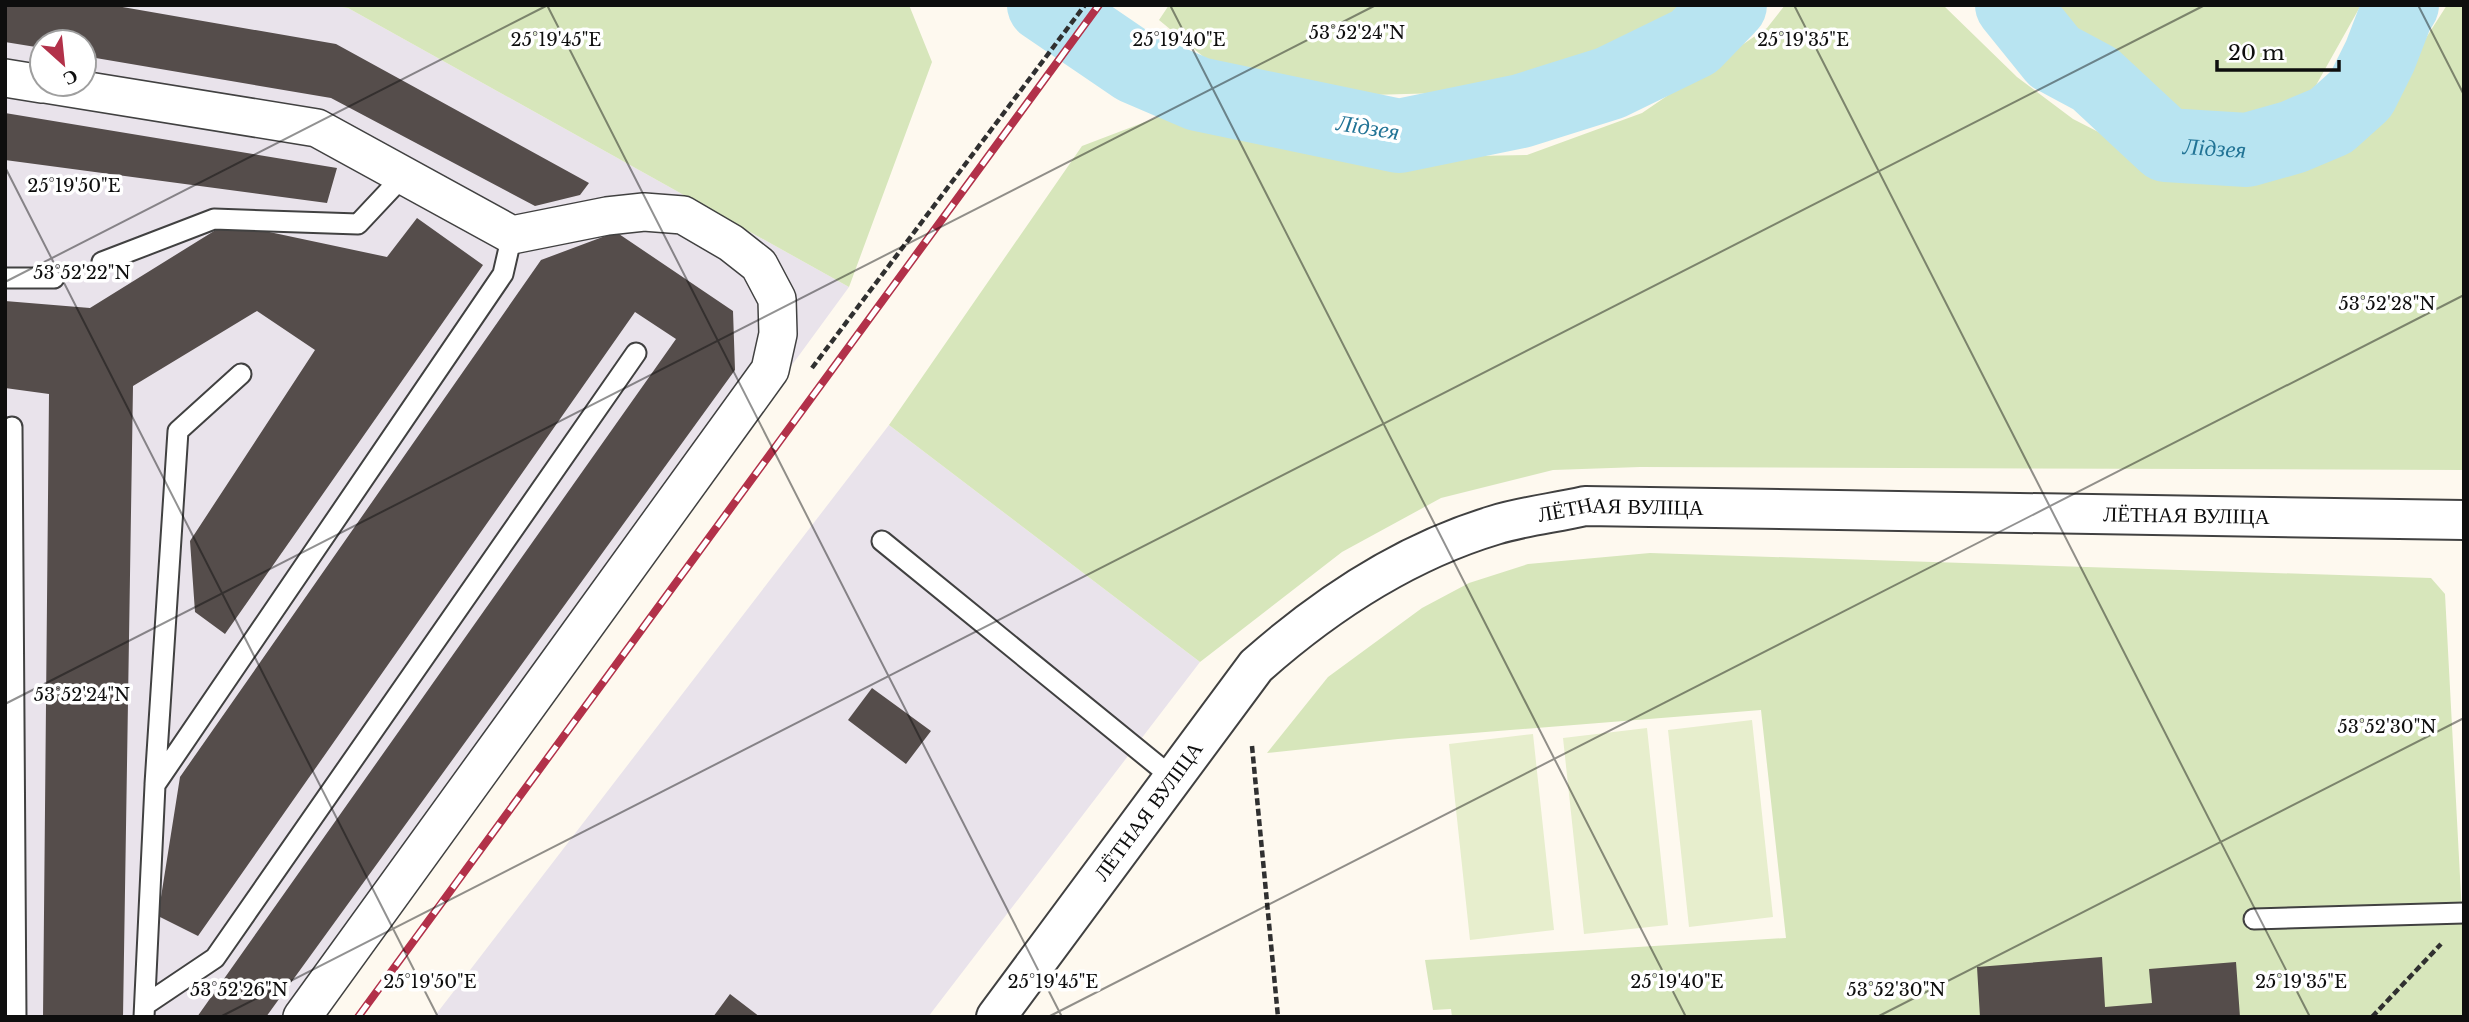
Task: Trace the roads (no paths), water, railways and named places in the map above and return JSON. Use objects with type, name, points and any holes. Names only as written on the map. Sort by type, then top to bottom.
[{"type":"street","points":[[5,78],[28,82]]},
{"type":"street","points":[[98,93],[317,128],[512,235],[607,216],[644,212],[682,215],[731,243],[759,265],[777,299],[778,334],[770,370],[302,1017]]},
{"type":"street","name":"ЛЁТНАЯ ВУЛІЦА","points":[[996,1017],[1256,666],[1293,633],[1333,604],[1388,571],[1434,547],[1497,524],[1585,506],[2464,520]]},
{"type":"lane","points":[[102,262],[214,219],[358,224],[404,175]]},
{"type":"lane","points":[[155,785],[503,274],[512,235]]},
{"type":"lane","points":[[5,278],[54,278]]},
{"type":"lane","points":[[144,1011],[215,958],[636,353]]},
{"type":"lane","points":[[144,1011],[155,785],[178,431],[241,374]]},
{"type":"lane","points":[[12,427],[16,1017]]},
{"type":"lane","points":[[882,541],[1173,778]]},
{"type":"lane","points":[[2254,919],[2464,913]]},
{"type":"waterway","name":"Лідзея","points":[[1044,5],[1135,67],[1198,94],[1399,136],[1521,111],[1610,83],[1694,42],[1730,5]]},
{"type":"waterway","name":"Лідзея","points":[[2012,5],[2054,57],[2095,79],[2166,145],[2247,150],[2293,137],[2331,121],[2361,94],[2402,5]]},
{"type":"railway","points":[[358,1017],[1099,5]]}]
